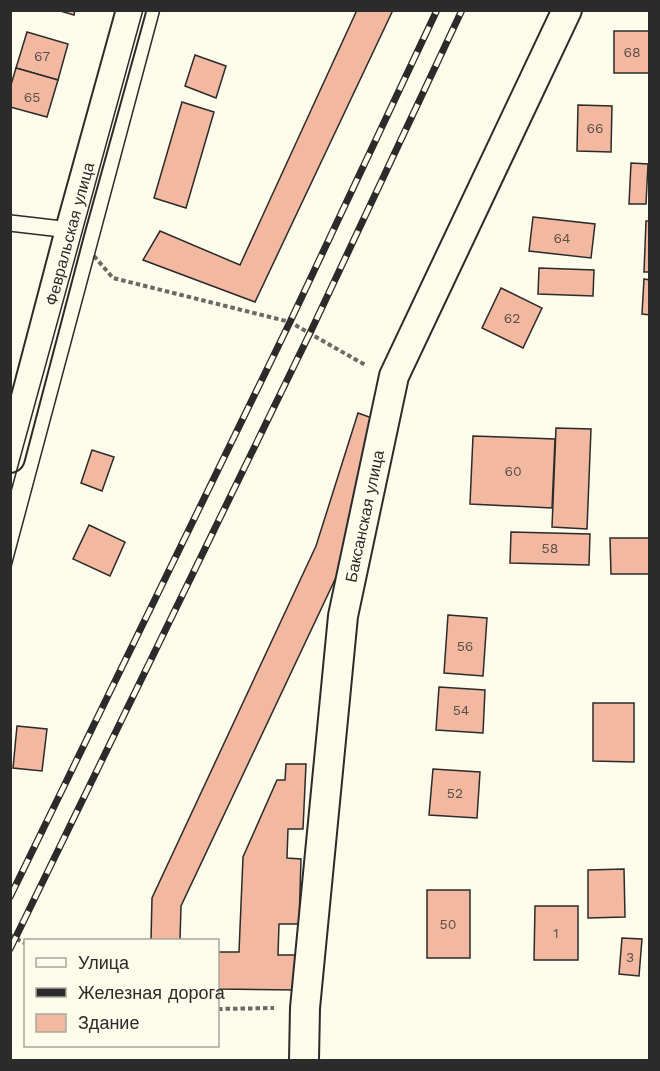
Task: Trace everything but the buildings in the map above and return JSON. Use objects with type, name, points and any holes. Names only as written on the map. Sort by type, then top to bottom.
[{"type":"street","name":"Февральская улица","points":[[10,458],[131,10]]},
{"type":"street","name":"Баксанская улица","points":[[303,1060],[305,1008],[343,616],[394,376],[567,10]]},
{"type":"lane","points":[[10,223],[70,230]]},
{"type":"path","points":[[70,230],[113,278],[290,322],[358,361],[394,376]]},
{"type":"path","points":[[10,935],[24,943]]},
{"type":"path","points":[[219,1009],[305,1008]]},
{"type":"tram line","points":[[10,495],[143,10]]},
{"type":"tram line","points":[[10,571],[160,10]]},
{"type":"railway","points":[[10,897],[290,322],[437,10]]},
{"type":"railway","points":[[10,949],[310,333],[462,10]]}]
